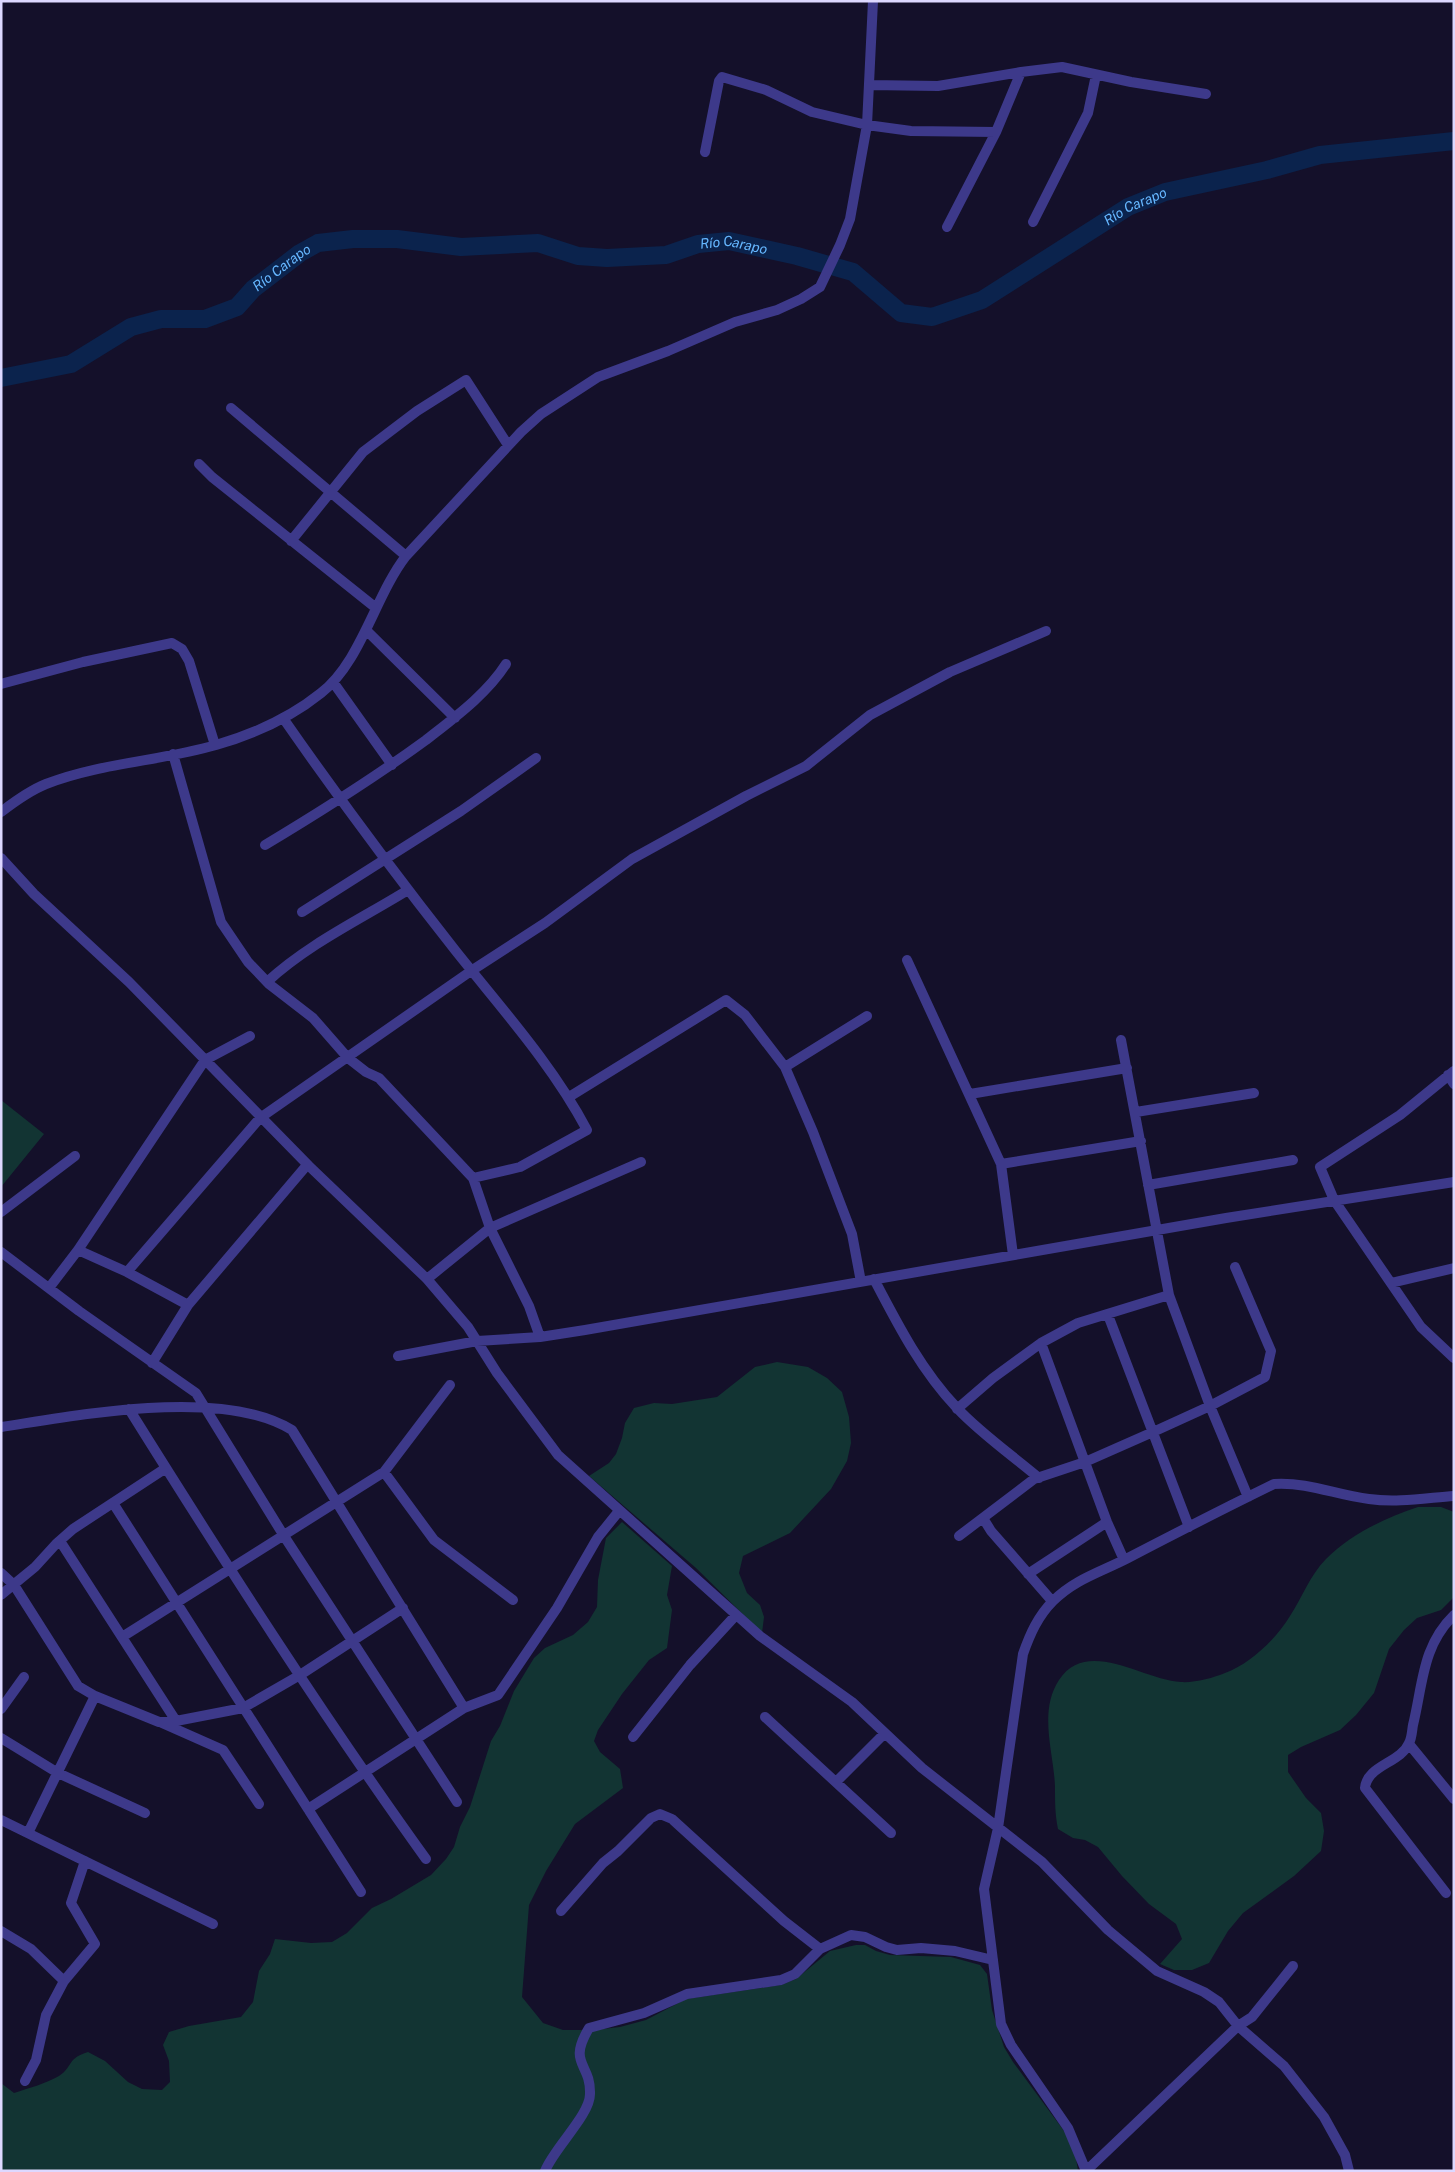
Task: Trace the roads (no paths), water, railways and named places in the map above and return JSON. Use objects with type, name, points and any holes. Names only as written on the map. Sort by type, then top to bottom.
[{"type":"street","points":[[2,810],[45,784],[78,774],[215,745],[260,730],[283,718],[322,693],[333,682],[366,630],[394,572],[406,556],[508,445],[541,414],[598,376],[668,351],[735,322],[777,310],[801,299],[820,287],[850,219],[867,125],[873,1]]},
{"type":"street","points":[[869,85],[938,86],[1021,72],[1062,68],[1206,94]]},
{"type":"street","points":[[947,227],[996,132],[1021,72]]},
{"type":"street","points":[[1033,222],[1088,113],[1096,75]]},
{"type":"street","points":[[706,152],[719,81],[722,77],[766,90],[812,112],[867,125],[911,131],[996,132]]},
{"type":"street","points":[[292,541],[363,452],[417,411],[466,380],[508,445]]},
{"type":"street","points":[[231,408],[406,556]]},
{"type":"street","points":[[199,464],[212,477],[376,608]]},
{"type":"street","points":[[366,630],[454,718]]},
{"type":"street","points":[[126,1272],[260,1118],[472,971],[545,923],[632,858],[746,796],[806,766],[870,715],[950,672],[1046,631]]},
{"type":"street","points":[[1,684],[83,662],[172,643],[182,649],[189,661],[215,745]]},
{"type":"street","points":[[265,845],[340,800],[392,765],[454,718],[498,676],[506,664]]},
{"type":"street","points":[[333,682],[392,765]]},
{"type":"street","points":[[283,718],[384,859],[518,1027],[569,1097],[587,1130],[520,1167],[473,1178]]},
{"type":"street","points":[[173,754],[221,922],[248,962],[267,982],[313,1018],[348,1058],[366,1072],[379,1078],[473,1178],[490,1228],[529,1306],[540,1337]]},
{"type":"street","points":[[302,912],[461,811],[536,758]]},
{"type":"street","points":[[1,858],[34,894],[129,982],[260,1118],[427,1279],[468,1327],[497,1373],[558,1455],[760,1636],[852,1702],[922,1768],[1042,1862],[1108,1930],[1157,1971],[1204,1992],[1219,2002],[1238,2026],[1284,2066],[1324,2117],[1345,2155],[1349,2171]]},
{"type":"street","points":[[267,982],[281,969],[408,890]]},
{"type":"street","points":[[907,960],[1001,1164],[1013,1255]]},
{"type":"street","points":[[569,1097],[726,1000],[746,1015],[785,1067],[813,1132],[852,1234],[861,1282]]},
{"type":"street","points":[[785,1067],[867,1016]]},
{"type":"street","points":[[49,1288],[78,1250],[205,1060],[250,1036]]},
{"type":"street","points":[[1121,1040],[1169,1295],[1210,1406],[1248,1496]]},
{"type":"street","points":[[970,1094],[1127,1068]]},
{"type":"street","points":[[1452,1077],[1400,1115],[1320,1167],[1334,1200],[1421,1327],[1450,1349],[1454,1358]]},
{"type":"street","points":[[1136,1112],[1254,1093]]},
{"type":"street","points":[[1001,1164],[1141,1141]]},
{"type":"street","points":[[1,1212],[75,1156]]},
{"type":"street","points":[[1148,1185],[1292,1160]]},
{"type":"street","points":[[427,1279],[490,1228],[641,1162]]},
{"type":"street","points":[[152,1363],[188,1306],[307,1164]]},
{"type":"street","points":[[398,1356],[477,1341],[540,1337],[1157,1230],[1454,1182]]},
{"type":"street","points":[[78,1250],[126,1272],[188,1306]]},
{"type":"street","points":[[1,1252],[196,1393],[284,1536],[418,1739],[457,1802]]},
{"type":"street","points":[[959,1536],[1039,1478],[1085,1462],[1153,1432],[1210,1406],[1265,1376],[1271,1351],[1235,1267]]},
{"type":"street","points":[[1391,1283],[1454,1268]]},
{"type":"street","points":[[874,1279],[910,1348],[957,1409],[1039,1478]]},
{"type":"street","points":[[957,1409],[993,1378],[1041,1343],[1078,1323],[1169,1295]]},
{"type":"street","points":[[1108,1315],[1189,1527]]},
{"type":"street","points":[[1041,1343],[1107,1522],[1124,1560]]},
{"type":"street","points":[[122,1638],[384,1472],[450,1385]]},
{"type":"street","points":[[1,1427],[129,1408],[204,1408],[252,1413],[278,1421],[292,1430],[464,1708]]},
{"type":"street","points":[[129,1408],[229,1570],[365,1774],[426,1859]]},
{"type":"street","points":[[1,1595],[35,1567],[73,1529],[166,1468]]},
{"type":"street","points":[[384,1472],[434,1540],[512,1600]]},
{"type":"street","points":[[1293,1966],[1252,2017],[1238,2026],[1086,2171],[1068,2128],[1011,2045],[1001,2024],[992,1960],[984,1889],[998,1828],[1023,1654],[1031,1632],[1043,1612],[1052,1601],[1075,1582],[1124,1560],[1274,1484],[1302,1484],[1368,1499],[1387,1500],[1454,1496]]},
{"type":"street","points":[[113,1503],[361,1892]]},
{"type":"street","points":[[308,1809],[365,1774],[464,1708],[498,1695],[557,1608],[598,1537],[619,1511]]},
{"type":"street","points":[[983,1518],[991,1531],[1052,1601]]},
{"type":"street","points":[[1028,1574],[1107,1522]]},
{"type":"street","points":[[60,1541],[176,1721]]},
{"type":"street","points":[[1,1573],[14,1585],[78,1686],[95,1696],[223,1750],[259,1804]]},
{"type":"street","points":[[160,1722],[176,1721],[243,1708],[300,1675],[403,1608]]},
{"type":"street","points":[[633,1737],[690,1665],[736,1615]]},
{"type":"street","points":[[1446,1893],[1365,1788],[1369,1776],[1390,1762],[1409,1744],[1428,1656],[1436,1634],[1454,1615]]},
{"type":"street","points":[[1,1709],[24,1677]]},
{"type":"street","points":[[28,1833],[95,1696]]},
{"type":"street","points":[[765,1717],[892,1833]]},
{"type":"street","points":[[836,1782],[885,1733]]},
{"type":"street","points":[[1,1738],[58,1773],[145,1813]]},
{"type":"street","points":[[1409,1744],[1454,1799]]},
{"type":"street","points":[[561,1911],[603,1863],[618,1851],[651,1818],[660,1814],[672,1819],[784,1921],[820,1949]]},
{"type":"street","points":[[1,1820],[214,1924]]},
{"type":"street","points":[[25,2081],[36,2060],[46,2015],[64,1980],[95,1944],[71,1903],[85,1861]]},
{"type":"street","points":[[1,1931],[31,1949],[64,1980]]},
{"type":"street","points":[[545,2171],[551,2157],[587,2108],[591,2095],[589,2080],[578,2055],[579,2047],[589,2028],[644,2013],[687,1994],[781,1980],[795,1974],[820,1949],[851,1935],[865,1937],[897,1950],[921,1948],[955,1951],[992,1960]]},
{"type":"waterway","name":"Río Carapo","points":[[1,378],[71,364],[131,327],[161,319],[205,319],[237,307],[253,289],[300,253],[318,243],[353,239],[397,239],[461,247],[538,243],[578,256],[607,258],[666,255],[698,244],[729,241],[797,256],[853,272],[901,313],[932,317],[982,300],[1128,207],[1165,192],[1267,170],[1320,155],[1454,141]]}]
